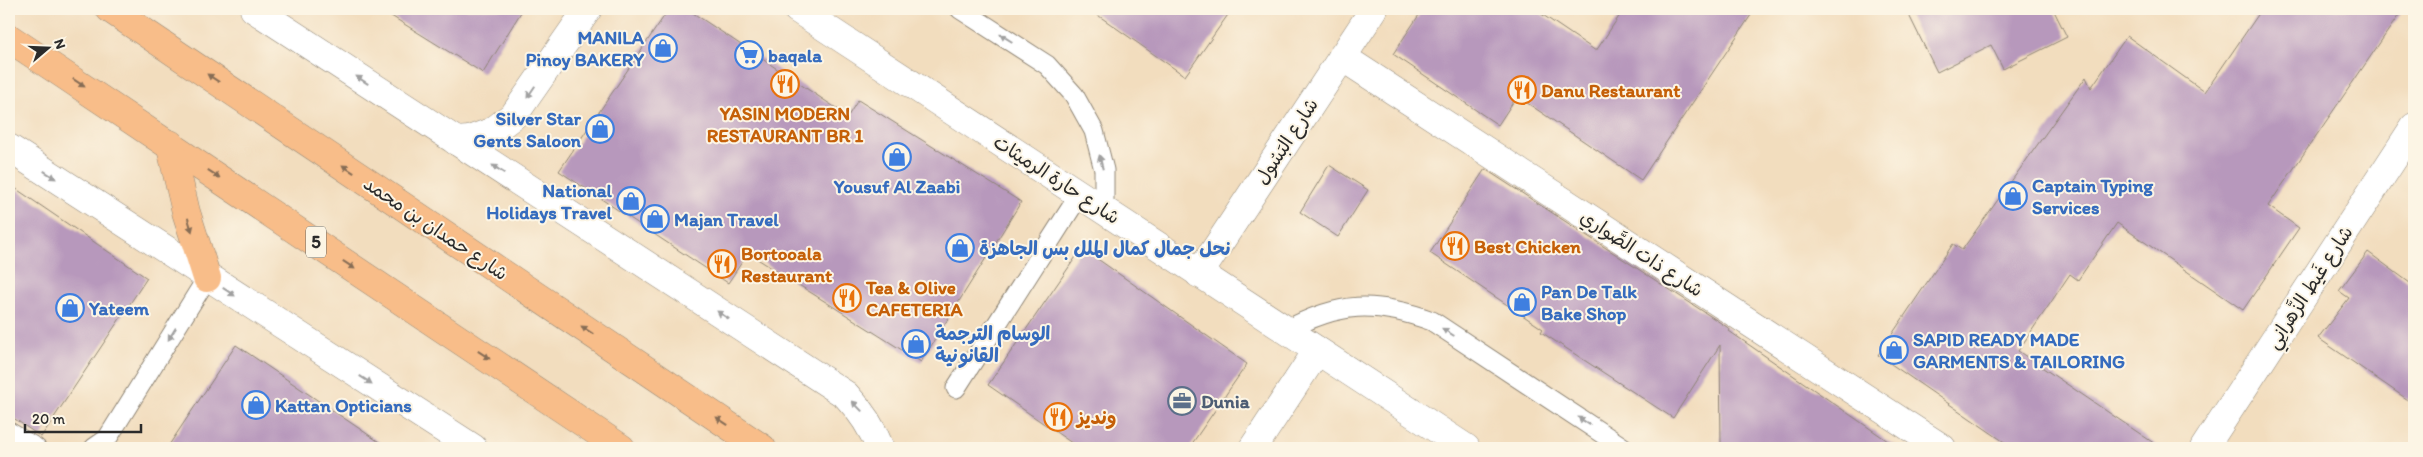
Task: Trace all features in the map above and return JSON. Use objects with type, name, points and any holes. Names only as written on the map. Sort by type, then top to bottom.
[{"type":"main road","name":"شارع حمدان بن محمد","points":[[110,9],[762,448]]},
{"type":"main road","name":"5","points":[[9,38],[170,144],[621,448]]},
{"type":"main road","points":[[9,45],[37,56]]},
{"type":"main road","points":[[170,144],[186,212],[207,278]]},
{"type":"street","points":[[254,9],[846,396],[862,412],[874,431],[880,448]]},
{"type":"street","points":[[456,141],[469,140],[493,131],[514,115],[588,9]]},
{"type":"street","name":"شارع حارة الرميثات","points":[[797,9],[1466,448]]},
{"type":"street","name":"شارع البَسُول","points":[[1199,274],[1374,9]]},
{"type":"street","name":"شارع ذات الصَّواري","points":[[1342,57],[1942,448]]},
{"type":"street","name":"شارع غَيط الزَّهرانِي","points":[[2204,448],[2414,126]]},
{"type":"street","points":[[9,148],[207,278],[473,448]]},
{"type":"street","points":[[1253,448],[1317,351]]},
{"type":"lane","points":[[960,9],[1047,66],[1074,95],[1094,131],[1102,162],[1104,210]]},
{"type":"lane","points":[[956,388],[1080,194]]},
{"type":"lane","points":[[94,448],[107,438],[207,278]]},
{"type":"lane","points":[[1285,331],[1312,317],[1342,308],[1372,306],[1403,311],[1432,322],[1624,448]]},
{"type":"lane","points":[[9,432],[36,448]]},
{"type":"building","points":[[380,9],[523,9],[483,73]]},
{"type":"building","points":[[669,9],[687,9],[848,116],[858,100],[1021,202],[921,362],[748,253],[728,283],[559,171]]},
{"type":"building","points":[[1089,9],[1232,9],[1185,76]]},
{"type":"building","points":[[1423,9],[1534,9],[1596,51],[1624,9],[1755,9],[1641,180],[1517,96],[1498,125],[1393,54]]},
{"type":"building","points":[[1906,9],[2053,9],[2067,37],[2003,69],[1991,45],[1937,72]]},
{"type":"building","points":[[2262,9],[2403,9],[2268,206],[2299,228],[2243,310],[2117,223],[2078,280],[2070,274],[2018,351],[2161,448],[2013,448],[1878,355],[1953,244],[1962,250],[2086,77],[2091,88],[2127,36],[2205,92]]},
{"type":"building","points":[[1329,165],[1368,190],[1338,237],[1300,212]]},
{"type":"building","points":[[1485,169],[1730,329],[1729,331],[1898,448],[1721,448],[1720,345],[1673,418],[1541,332],[1543,329],[1430,253]]},
{"type":"building","points":[[9,184],[147,278],[41,437],[9,415]]},
{"type":"building","points":[[1082,248],[1247,364],[1189,448],[1079,448],[988,385]]},
{"type":"building","points":[[2368,252],[2414,286],[2414,404],[2318,338],[2349,298],[2339,291]]},
{"type":"building","points":[[236,345],[388,448],[167,448]]},
{"type":"place","name":"MANILA Pinoy BAKERY","points":[[663,48]]},
{"type":"place","name":"baqala","points":[[749,55]]},
{"type":"place","name":"YASIN MODERN RESTAURANT BR 1","points":[[785,84]]},
{"type":"place","name":"Danu Restaurant","points":[[1522,90]]},
{"type":"place","name":"Silver Star Gents Saloon","points":[[600,129]]},
{"type":"place","name":"Yousuf Al Zaabi","points":[[897,157]]},
{"type":"place","name":"Captain Typing Services","points":[[2013,196]]},
{"type":"place","name":"National Holidays Travel","points":[[631,201]]},
{"type":"place","name":"Majan Travel","points":[[655,219]]},
{"type":"place","name":"Best Chicken","points":[[1455,246]]},
{"type":"place","name":"نحل جمال كمال الملل بس الجاهزة","points":[[960,248]]},
{"type":"place","name":"Bortooala Restaurant","points":[[722,264]]},
{"type":"place","name":"Tea & Olive CAFETERIA","points":[[847,298]]},
{"type":"place","name":"Pan De Talk Bake Shop","points":[[1522,302]]},
{"type":"place","name":"Yateem","points":[[70,308]]},
{"type":"place","name":"الوسام الترجمة القانونية","points":[[916,344]]},
{"type":"place","name":"SAPID READY MADE GARMENTS & TAILORING","points":[[1894,350]]},
{"type":"place","name":"Dunia","points":[[1182,401]]},
{"type":"place","name":"Kattan Opticians","points":[[256,405]]},
{"type":"place","name":"ونديز","points":[[1058,417]]}]
